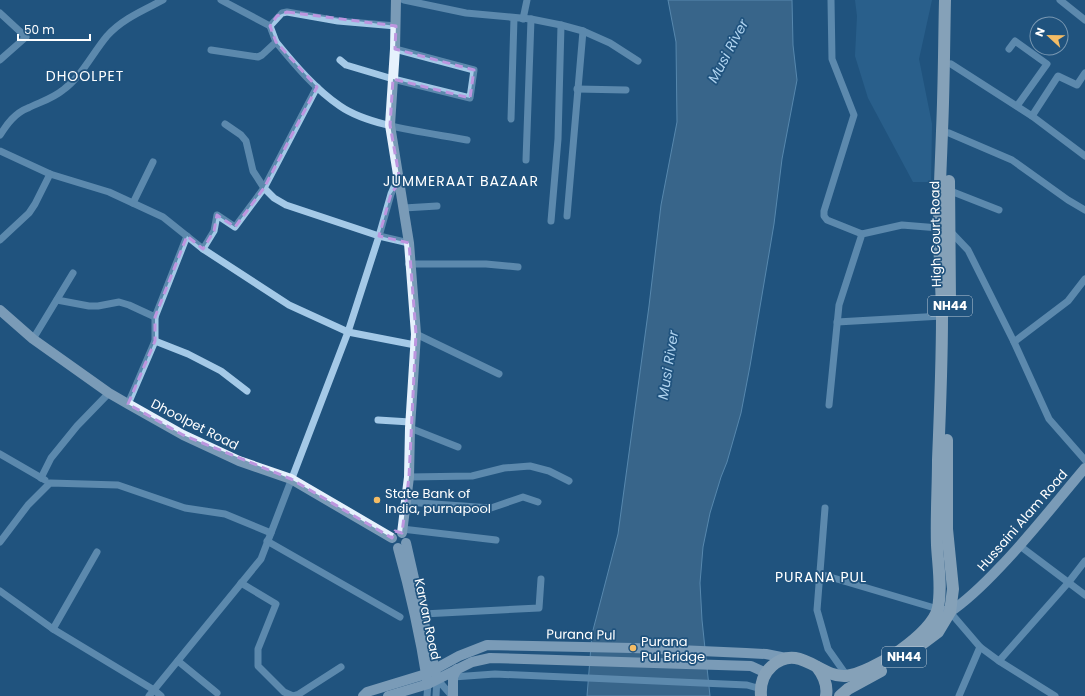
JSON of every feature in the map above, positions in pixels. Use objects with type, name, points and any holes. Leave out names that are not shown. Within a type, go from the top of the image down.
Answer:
[{"type":"highway","name":"High Court Road","points":[[944,610],[939,582],[936,528],[944,229],[945,0]]},
{"type":"highway","name":"High Court Road","points":[[944,610],[953,589],[947,529],[950,316],[944,229],[948,190],[952,0]]},
{"type":"highway","name":"NH44","points":[[847,676],[868,669],[915,640],[944,610]]},
{"type":"highway","name":"NH44","points":[[840,696],[848,689],[905,657],[938,632],[944,610]]},
{"type":"highway","points":[[761,692],[761,683],[766,673],[774,664],[786,658],[800,658],[813,663],[825,671],[847,676]]},
{"type":"highway","points":[[813,663],[823,674],[827,689],[826,696]]},
{"type":"main road","points":[[396,0],[395,49],[390,125],[409,243],[409,264],[416,334],[410,425],[409,477],[402,531],[406,536],[402,545],[423,614],[432,676]]},
{"type":"main road","name":"Dhoolpet Road","points":[[0,310],[33,339],[109,393],[183,435],[239,461],[291,479],[392,538]]},
{"type":"main road","name":"Hussaini Alam Road","points":[[944,610],[965,602],[1020,546],[1085,468]]},
{"type":"main road","points":[[402,531],[395,533],[392,538],[393,545],[402,545]]},
{"type":"main road","name":"Karvan Road","points":[[402,545],[407,579],[432,676]]},
{"type":"main road","name":"Purana Pul","points":[[432,676],[459,656],[488,645],[633,648],[766,654],[786,658]]},
{"type":"main road","name":"Purana Pul","points":[[432,676],[455,673],[472,662],[490,658],[751,666],[766,673]]},
{"type":"main road","points":[[452,696],[455,673]]},
{"type":"main road","points":[[363,696],[367,692],[432,676]]},
{"type":"main road","points":[[388,696],[432,676]]},
{"type":"street","points":[[0,135],[16,115],[27,108],[49,100],[63,90],[84,68],[107,36],[119,24],[163,0]]},
{"type":"street","points":[[221,0],[270,26],[276,42],[301,72],[341,107],[356,115],[390,125],[467,140]]},
{"type":"street","points":[[404,0],[466,13],[531,20],[561,25],[583,31],[610,43],[638,61]]},
{"type":"street","points":[[522,19],[527,0]]},
{"type":"street","points":[[831,0],[832,59],[854,115],[824,211],[824,216],[827,220],[862,234],[902,225],[944,229],[968,250],[1014,342],[1049,419],[1085,460]]},
{"type":"street","points":[[1060,0],[1085,20]]},
{"type":"street","points":[[270,26],[282,13],[287,12],[338,21],[396,26]]},
{"type":"street","points":[[0,13],[26,37],[0,60]]},
{"type":"street","points":[[511,119],[514,18]]},
{"type":"street","points":[[526,160],[531,20]]},
{"type":"street","points":[[551,221],[558,139],[561,25]]},
{"type":"street","points":[[567,216],[583,31]]},
{"type":"street","points":[[1009,49],[1016,41],[1047,64],[1017,106]]},
{"type":"street","points":[[211,50],[258,57],[276,42]]},
{"type":"street","points":[[340,60],[346,64],[393,79],[470,98],[474,70],[395,49]]},
{"type":"street","points":[[951,64],[1032,116],[1085,156]]},
{"type":"street","points":[[1032,116],[1058,76],[1077,85],[1085,73]]},
{"type":"street","points":[[203,249],[214,231],[217,215],[235,227],[264,188],[317,87]]},
{"type":"street","points":[[577,89],[626,90]]},
{"type":"street","points":[[225,124],[241,135],[246,141],[253,171],[264,188],[274,198],[286,205],[379,236],[409,243]]},
{"type":"street","points":[[949,133],[1012,160],[1068,200],[1085,210]]},
{"type":"street","points":[[0,151],[50,174],[109,192],[163,217],[203,249],[290,305],[348,332],[415,345]]},
{"type":"street","points":[[133,203],[153,162]]},
{"type":"street","points":[[0,240],[29,213],[50,174]]},
{"type":"street","points":[[152,693],[261,559],[348,332],[391,194],[394,187],[400,181]]},
{"type":"street","points":[[948,190],[1000,210]]},
{"type":"street","points":[[404,208],[437,206]]},
{"type":"street","points":[[829,405],[839,305],[862,234]]},
{"type":"street","points":[[128,404],[155,341],[155,317],[187,236]]},
{"type":"street","points":[[409,264],[486,264],[518,267]]},
{"type":"street","points":[[33,339],[73,273]]},
{"type":"street","points":[[1014,342],[1068,301],[1085,279]]},
{"type":"street","points":[[57,300],[89,306],[119,302],[129,304],[155,317]]},
{"type":"street","points":[[837,322],[942,316]]},
{"type":"street","points":[[416,334],[499,374]]},
{"type":"street","points":[[155,341],[188,354],[221,371],[247,391]]},
{"type":"street","points":[[41,478],[52,458],[77,426],[109,393]]},
{"type":"street","points":[[378,420],[410,425],[458,447]]},
{"type":"street","points":[[0,454],[50,483],[118,485],[185,508],[225,514],[271,533]]},
{"type":"street","points":[[409,477],[472,476],[504,468],[530,466],[549,471],[569,482]]},
{"type":"street","points":[[0,542],[28,505],[50,483]]},
{"type":"street","points":[[406,502],[491,508],[523,497],[538,502]]},
{"type":"street","points":[[825,508],[818,610],[828,648],[847,676]]},
{"type":"street","points":[[402,531],[496,540]]},
{"type":"street","points":[[267,541],[400,618]]},
{"type":"street","points":[[1020,546],[1085,595]]},
{"type":"street","points":[[53,629],[97,552]]},
{"type":"street","points":[[999,661],[1068,583],[1085,561]]},
{"type":"street","points":[[820,574],[944,610],[980,647],[999,661],[1055,696]]},
{"type":"street","points":[[423,614],[539,608],[541,578]]},
{"type":"street","points":[[241,583],[276,604],[258,649],[258,666],[284,692],[293,696],[299,694],[341,667]]},
{"type":"street","points":[[0,591],[53,629],[152,693],[161,696]]},
{"type":"street","points":[[959,696],[980,647]]},
{"type":"street","points":[[178,661],[217,693]]},
{"type":"street","points":[[455,673],[747,686],[761,692]]},
{"type":"street","points":[[432,676],[436,696]]},
{"type":"street","points":[[432,676],[436,696]]},
{"type":"street","points":[[432,676],[452,696]]},
{"type":"street","name":"Karvan Road","points":[[427,696],[432,676]]},
{"type":"highlighted area","points":[[287,12],[396,26],[395,49],[474,70],[470,98],[393,79],[390,125],[400,181],[391,194],[379,236],[409,243],[416,334],[409,477],[402,533],[395,531],[392,538],[291,479],[183,435],[128,404],[155,341],[155,317],[187,236],[203,249],[214,231],[217,215],[235,227],[264,188],[317,87],[276,42],[270,26],[277,16]]},
{"type":"shaded area","points":[[855,0],[932,0],[919,59],[932,124],[931,182],[913,182],[868,98],[855,56],[857,16]]},
{"type":"water","name":"Musi River","points":[[668,0],[792,0],[793,45],[797,80],[782,159],[774,224],[741,413],[710,513],[703,547],[700,583],[702,620],[710,696],[587,696],[592,634],[618,534],[661,205],[677,122],[676,42]]},
{"type":"place","name":"State Bank of India, purnapool","points":[[377,500]]},
{"type":"place","name":"Purana Pul Bridge","points":[[633,648]]},
{"type":"district","name":"DHOOLPET","points":[[85,76]]},
{"type":"district","name":"JUMMERAAT BAZAAR","points":[[461,181]]},
{"type":"district","name":"PURANA PUL","points":[[821,577]]}]
